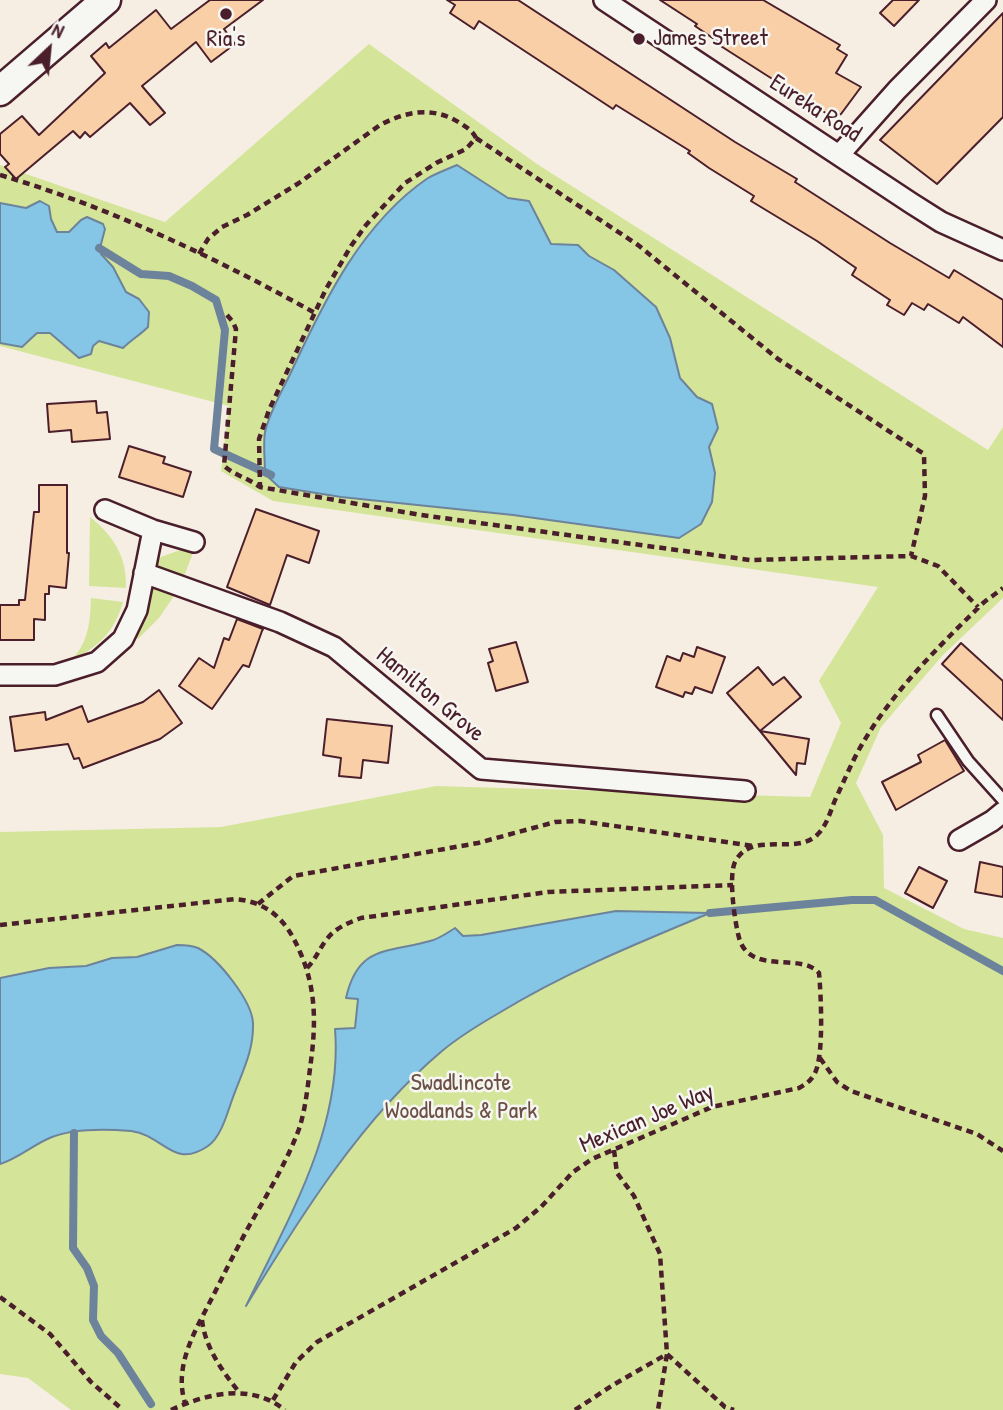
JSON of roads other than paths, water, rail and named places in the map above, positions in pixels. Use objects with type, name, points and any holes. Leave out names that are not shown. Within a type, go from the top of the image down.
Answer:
[{"type":"main road","points":[[0,91],[106,0]]},
{"type":"street","name":"Eureka Road","points":[[604,0],[942,222],[1003,250]]},
{"type":"street","points":[[840,154],[986,0]]},
{"type":"street","points":[[104,510],[153,530],[194,542]]},
{"type":"street","points":[[0,675],[55,675],[97,662],[123,639],[137,610],[153,530]]},
{"type":"street","name":"Hamilton Grove","points":[[144,573],[281,622],[334,647],[481,769],[745,792]]},
{"type":"street","points":[[959,840],[1003,812]]},
{"type":"lane","points":[[937,716],[968,761],[1003,800]]},
{"type":"water","points":[[457,165],[508,198],[529,201],[551,244],[578,245],[589,256],[614,270],[656,307],[670,338],[680,378],[697,397],[712,404],[718,428],[709,447],[715,473],[712,502],[701,524],[679,538],[513,515],[341,497],[279,487],[265,474],[264,437],[270,416],[318,315],[348,264],[365,239],[405,196],[428,178]]},
{"type":"water","points":[[40,201],[49,206],[57,232],[69,232],[87,217],[103,224],[105,229],[101,254],[113,267],[126,292],[139,299],[149,312],[148,327],[123,348],[99,341],[93,346],[91,354],[79,358],[50,333],[37,333],[22,347],[0,343],[0,203],[26,208]]},
{"type":"water","points":[[616,911],[710,913],[550,984],[477,1026],[442,1051],[385,1107],[334,1170],[246,1306],[295,1206],[321,1137],[335,1066],[335,1029],[355,1028],[358,999],[346,998],[358,968],[376,954],[433,940],[455,928],[463,936],[481,935]]},
{"type":"water","points":[[177,945],[198,948],[215,961],[233,981],[247,1003],[253,1023],[246,1063],[223,1125],[213,1142],[196,1152],[186,1154],[177,1153],[152,1138],[131,1131],[81,1131],[52,1137],[0,1164],[0,978],[49,968],[86,966],[112,958],[137,957]]},
{"type":"waterway","points":[[99,248],[141,274],[169,276],[216,300],[225,330],[214,449],[271,475]]},
{"type":"waterway","points":[[710,913],[875,900],[1003,971]]},
{"type":"waterway","points":[[74,1133],[73,1248],[87,1268],[94,1286],[93,1320],[101,1336],[118,1353],[151,1404]]},
{"type":"place","name":"Ria's","points":[[226,14]]},
{"type":"place","name":"James Street","points":[[639,39]]},
{"type":"park label","name":"Swadlincote Woodlands & Park","points":[[461,1098]]}]
